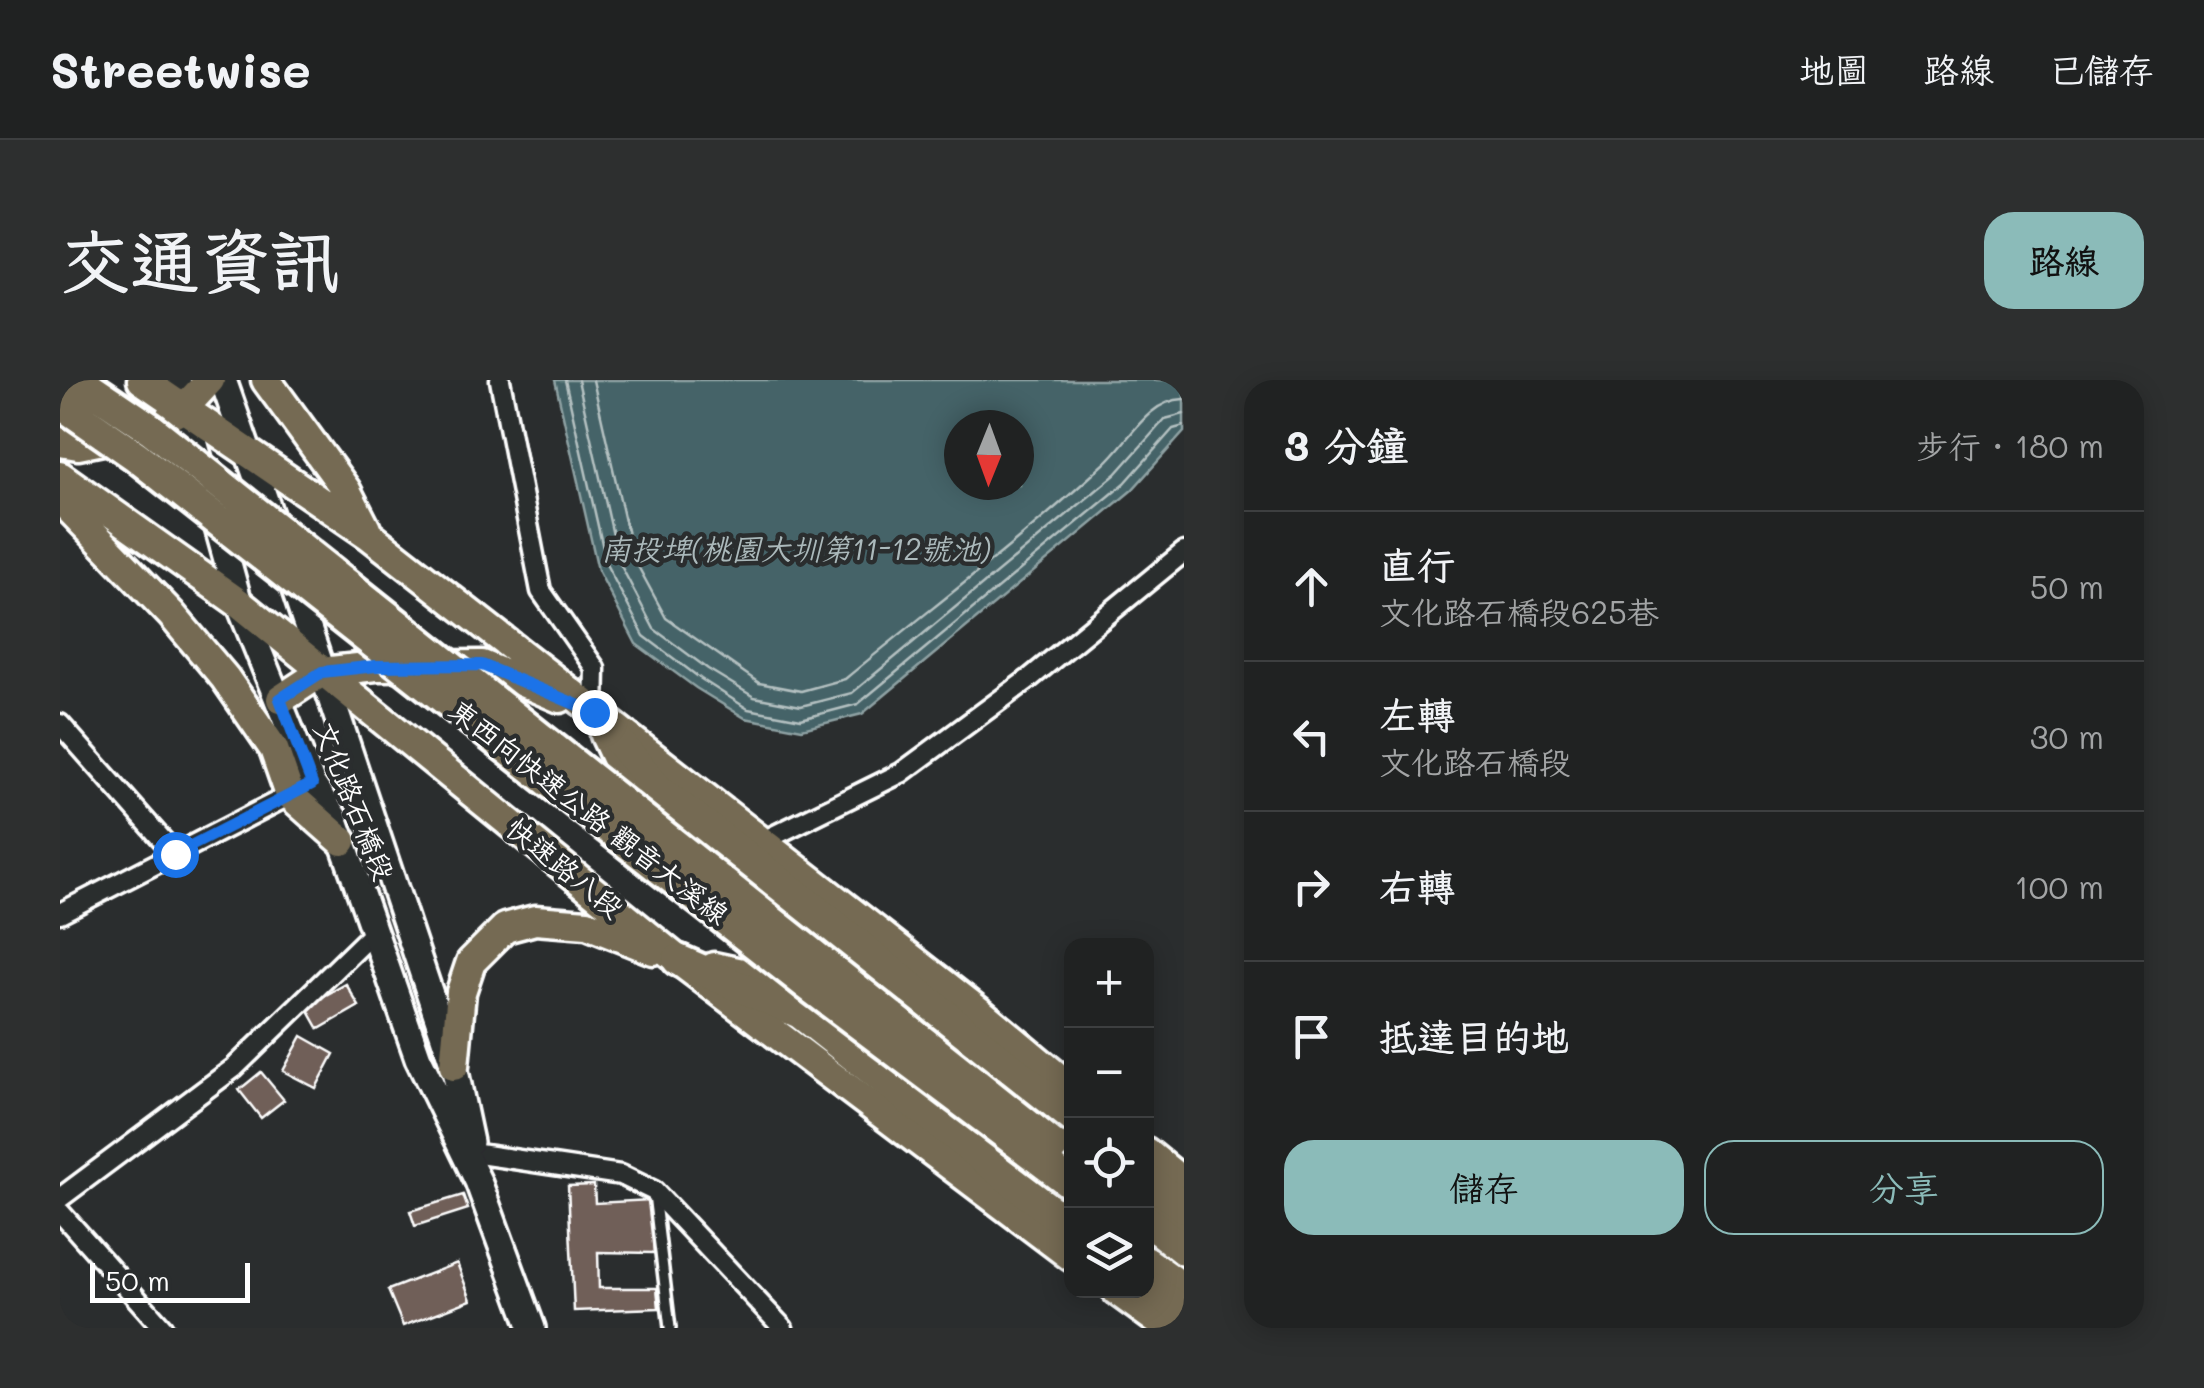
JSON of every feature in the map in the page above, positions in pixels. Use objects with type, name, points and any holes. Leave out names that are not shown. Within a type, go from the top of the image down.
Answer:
[{"type":"highway","name":"東西向快速公路 觀音大溪線","points":[[79,380],[151,428],[1064,1154]]},
{"type":"highway","name":"東西向快速公路 觀音大溪線","points":[[60,404],[136,456],[808,984],[1064,1178]]},
{"type":"highway","points":[[594,712],[660,790],[795,893],[1064,1111]]},
{"type":"highway","points":[[678,960],[800,1013],[1064,1223]]},
{"type":"highway","points":[[1154,1184],[1184,1207]]},
{"type":"highway","points":[[1154,1226],[1184,1250]]},
{"type":"highway","points":[[1154,1247],[1184,1270]]},
{"type":"highway","points":[[1154,1290],[1184,1312]]},
{"type":"main road","points":[[142,380],[369,535],[982,1013],[1064,1081]]},
{"type":"main road","name":"文化路石橋段","points":[[177,380],[240,603],[280,699],[301,789]]},
{"type":"main road","points":[[60,442],[78,444],[131,434],[184,408],[210,380]]},
{"type":"main road","name":"文化路石橋段","points":[[224,380],[454,1066],[478,1181]]},
{"type":"main road","points":[[266,380],[346,490],[369,535]]},
{"type":"main road","name":"快速路八段","points":[[60,476],[240,603],[678,960],[1064,1251]]},
{"type":"main road","points":[[60,500],[170,614],[225,678],[342,842]]},
{"type":"main road","points":[[280,699],[322,672],[376,666],[482,665],[594,712],[631,790],[1064,1134]]},
{"type":"main road","name":"文化路石橋段","points":[[342,842],[418,1058],[478,1181],[532,1328]]},
{"type":"main road","points":[[454,1066],[461,992],[470,962],[505,928],[534,920],[587,924],[678,960],[761,977],[1064,1200]]},
{"type":"main road","points":[[1154,1159],[1184,1183]]},
{"type":"main road","points":[[1154,1207],[1184,1228]]},
{"type":"main road","points":[[1154,1267],[1184,1288]]},
{"type":"main road","points":[[1128,1298],[1168,1328]]},
{"type":"street","points":[[500,380],[541,591],[595,668],[594,712]]},
{"type":"street","points":[[761,842],[901,773],[1030,678],[1184,552]]},
{"type":"street","points":[[60,724],[175,854]]},
{"type":"street","points":[[60,913],[301,789]]},
{"type":"street","points":[[60,1198],[234,1068],[374,932]]},
{"type":"street","points":[[472,1153],[622,1175],[654,1191],[782,1328]]},
{"type":"street","points":[[60,1212],[162,1328]]},
{"type":"lane","points":[[654,1191],[670,1328]]},
{"type":"water","name":"南投埤(桃園大圳第11-12號池)","points":[[555,380],[1184,380],[1184,432],[1132,490],[862,714],[802,729],[745,718],[636,644],[598,570]]},
{"type":"building","points":[[346,984],[359,1006],[319,1029],[306,1006]]},
{"type":"building","points":[[302,1036],[334,1054],[316,1088],[283,1071]]},
{"type":"building","points":[[261,1072],[284,1100],[261,1118],[239,1090]]},
{"type":"building","points":[[594,1185],[595,1203],[651,1200],[654,1253],[598,1252],[599,1288],[657,1288],[659,1308],[574,1311],[568,1186]]},
{"type":"building","points":[[463,1195],[468,1209],[415,1226],[410,1211]]},
{"type":"building","points":[[457,1263],[471,1300],[403,1326],[388,1290]]},
{"type":"route","points":[[175,854],[312,784],[280,699],[322,672],[376,666],[482,665],[594,712]]}]
